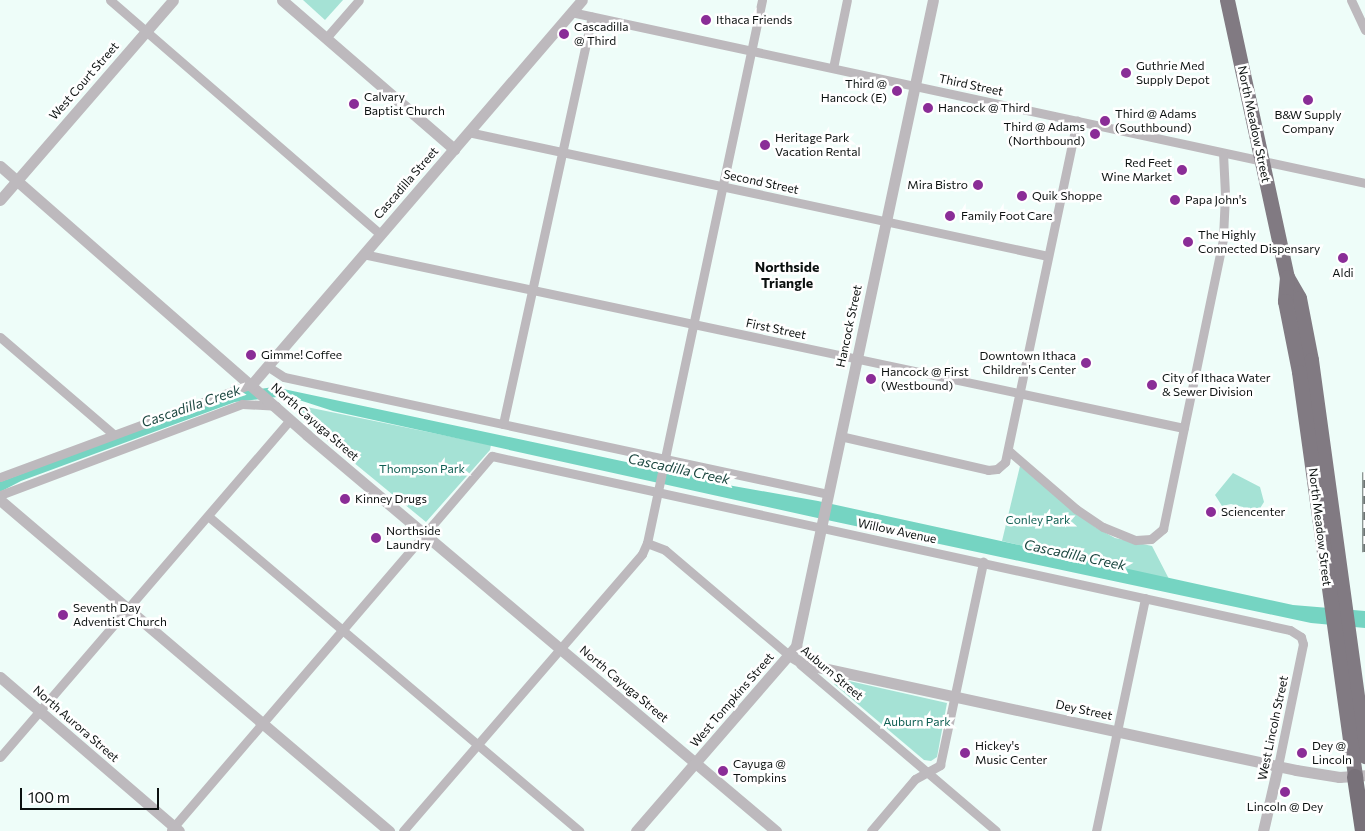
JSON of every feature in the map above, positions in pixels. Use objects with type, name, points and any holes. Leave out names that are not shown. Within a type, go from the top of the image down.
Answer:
[{"type":"highway","name":"North Meadow Street","points":[[1227,0],[1288,277],[1286,301],[1333,575],[1360,776]]},
{"type":"highway","name":"North Meadow Street","points":[[1342,647],[1365,756]]},
{"type":"highway","points":[[1360,776],[1363,831]]},
{"type":"street","points":[[110,0],[380,234]]},
{"type":"street","name":"West Court Street","points":[[0,200],[173,0]]},
{"type":"street","points":[[282,0],[454,149]]},
{"type":"street","points":[[326,38],[359,0]]},
{"type":"street","name":"Cascadilla Street","points":[[252,384],[582,0]]},
{"type":"street","points":[[403,831],[642,554],[647,543],[762,0]]},
{"type":"street","points":[[833,68],[847,0]]},
{"type":"street","name":"Hancock Street","points":[[789,655],[796,646],[933,0]]},
{"type":"street","points":[[1351,0],[1365,30]]},
{"type":"street","name":"Third Street","points":[[571,12],[1223,153],[1365,181]]},
{"type":"street","points":[[503,424],[592,17]]},
{"type":"street","points":[[840,436],[988,470],[997,469],[1005,462],[1009,451],[1019,394],[1077,120]]},
{"type":"street","name":"Second Street","points":[[468,132],[1048,256]]},
{"type":"street","points":[[1009,451],[1076,509],[1103,527],[1136,540],[1151,539],[1163,529],[1223,238],[1225,211],[1223,153]]},
{"type":"street","name":"North Cayuga Street","points":[[0,166],[252,384],[290,420],[776,831]]},
{"type":"street","name":"First Street","points":[[363,254],[1184,428]]},
{"type":"street","points":[[0,337],[113,434]]},
{"type":"street","points":[[267,366],[284,377],[827,497]]},
{"type":"street","points":[[0,477],[252,384]]},
{"type":"street","points":[[0,496],[242,404],[276,406]]},
{"type":"street","points":[[0,757],[290,420]]},
{"type":"street","name":"Willow Avenue","points":[[425,534],[492,456],[821,524],[1296,632]]},
{"type":"street","points":[[0,500],[389,831]]},
{"type":"street","points":[[208,516],[580,831]]},
{"type":"street","points":[[175,830],[262,724],[425,534]]},
{"type":"street","name":"Auburn Street","points":[[647,543],[665,550],[996,831]]},
{"type":"street","points":[[871,831],[926,771],[940,765],[983,562]]},
{"type":"street","points":[[1096,831],[1145,598]]},
{"type":"street","name":"West Lincoln Street","points":[[1263,831],[1303,651],[1301,638],[1296,632]]},
{"type":"street","name":"West Tompkins Street","points":[[636,831],[789,655]]},
{"type":"street","name":"Dey Street","points":[[799,663],[1278,766],[1360,776]]},
{"type":"street","name":"North Aurora Street","points":[[0,678],[175,830]]},
{"type":"green space","points":[[303,0],[343,0],[325,20]]},
{"type":"green space","name":"Thompson Park","points":[[283,399],[297,405],[491,445],[490,450],[426,522],[325,439]]},
{"type":"green space","name":"Conley Park","points":[[1020,466],[1095,527],[1115,538],[1152,546],[1169,579],[1002,541]]},
{"type":"green space","points":[[1233,473],[1260,487],[1264,502],[1257,513],[1245,513],[1243,507],[1231,504],[1222,506],[1215,495]]},
{"type":"green space","name":"Auburn Park","points":[[836,678],[947,703],[937,757],[931,761],[924,760],[834,684]]},
{"type":"shaded area","points":[[274,387],[645,466],[679,470],[711,482],[818,501],[1293,605],[1365,611],[1365,628],[1311,623],[813,517],[333,411],[296,399],[277,397],[235,402],[21,481],[0,492],[0,482],[238,392]]},
{"type":"railway","points":[[1365,472],[1365,552]]},
{"type":"place","name":"Ithaca Friends","points":[[706,20]]},
{"type":"place","name":"Cascadilla @ Third","points":[[564,34]]},
{"type":"place","name":"Guthrie Med Supply Depot","points":[[1126,73]]},
{"type":"place","name":"Third @ Hancock (E)","points":[[897,91]]},
{"type":"place","name":"B&W Supply Company","points":[[1308,100]]},
{"type":"place","name":"Calvary Baptist Church","points":[[354,104]]},
{"type":"place","name":"Hancock @ Third","points":[[928,108]]},
{"type":"place","name":"Third @ Adams (Southbound)","points":[[1105,121]]},
{"type":"place","name":"Third @ Adams (Northbound)","points":[[1095,134]]},
{"type":"place","name":"Heritage Park Vacation Rental","points":[[765,145]]},
{"type":"place","name":"Red Feet Wine Market","points":[[1182,170]]},
{"type":"place","name":"Mira Bistro","points":[[978,185]]},
{"type":"place","name":"Quik Shoppe","points":[[1022,196]]},
{"type":"place","name":"Papa John's","points":[[1175,200]]},
{"type":"place","name":"Family Foot Care","points":[[950,216]]},
{"type":"place","name":"The Highly Connected Dispensary","points":[[1188,242]]},
{"type":"place","name":"Aldi","points":[[1343,258]]},
{"type":"place","name":"Gimme! Coffee","points":[[251,355]]},
{"type":"place","name":"Downtown Ithaca Children's Center","points":[[1086,363]]},
{"type":"place","name":"Hancock @ First (Westbound)","points":[[871,379]]},
{"type":"place","name":"City of Ithaca Water & Sewer Division","points":[[1152,385]]},
{"type":"place","name":"Kinney Drugs","points":[[345,499]]},
{"type":"place","name":"Sciencenter","points":[[1211,512]]},
{"type":"place","name":"Northside Laundry","points":[[376,538]]},
{"type":"place","name":"Seventh Day Adventist Church","points":[[63,615]]},
{"type":"place","name":"Hickey's Music Center","points":[[965,753]]},
{"type":"place","name":"Dey @ Lincoln","points":[[1302,753]]},
{"type":"place","name":"Cayuga @ Tompkins","points":[[723,771]]},
{"type":"place","name":"Lincoln @ Dey","points":[[1285,792]]},
{"type":"district","name":"Northside Triangle","points":[[787,276]]},
{"type":"water label","name":"Cascadilla Creek","points":[[191,406]]},
{"type":"water label","name":"Cascadilla Creek","points":[[679,469]]},
{"type":"water label","name":"Cascadilla Creek","points":[[1075,555]]}]
